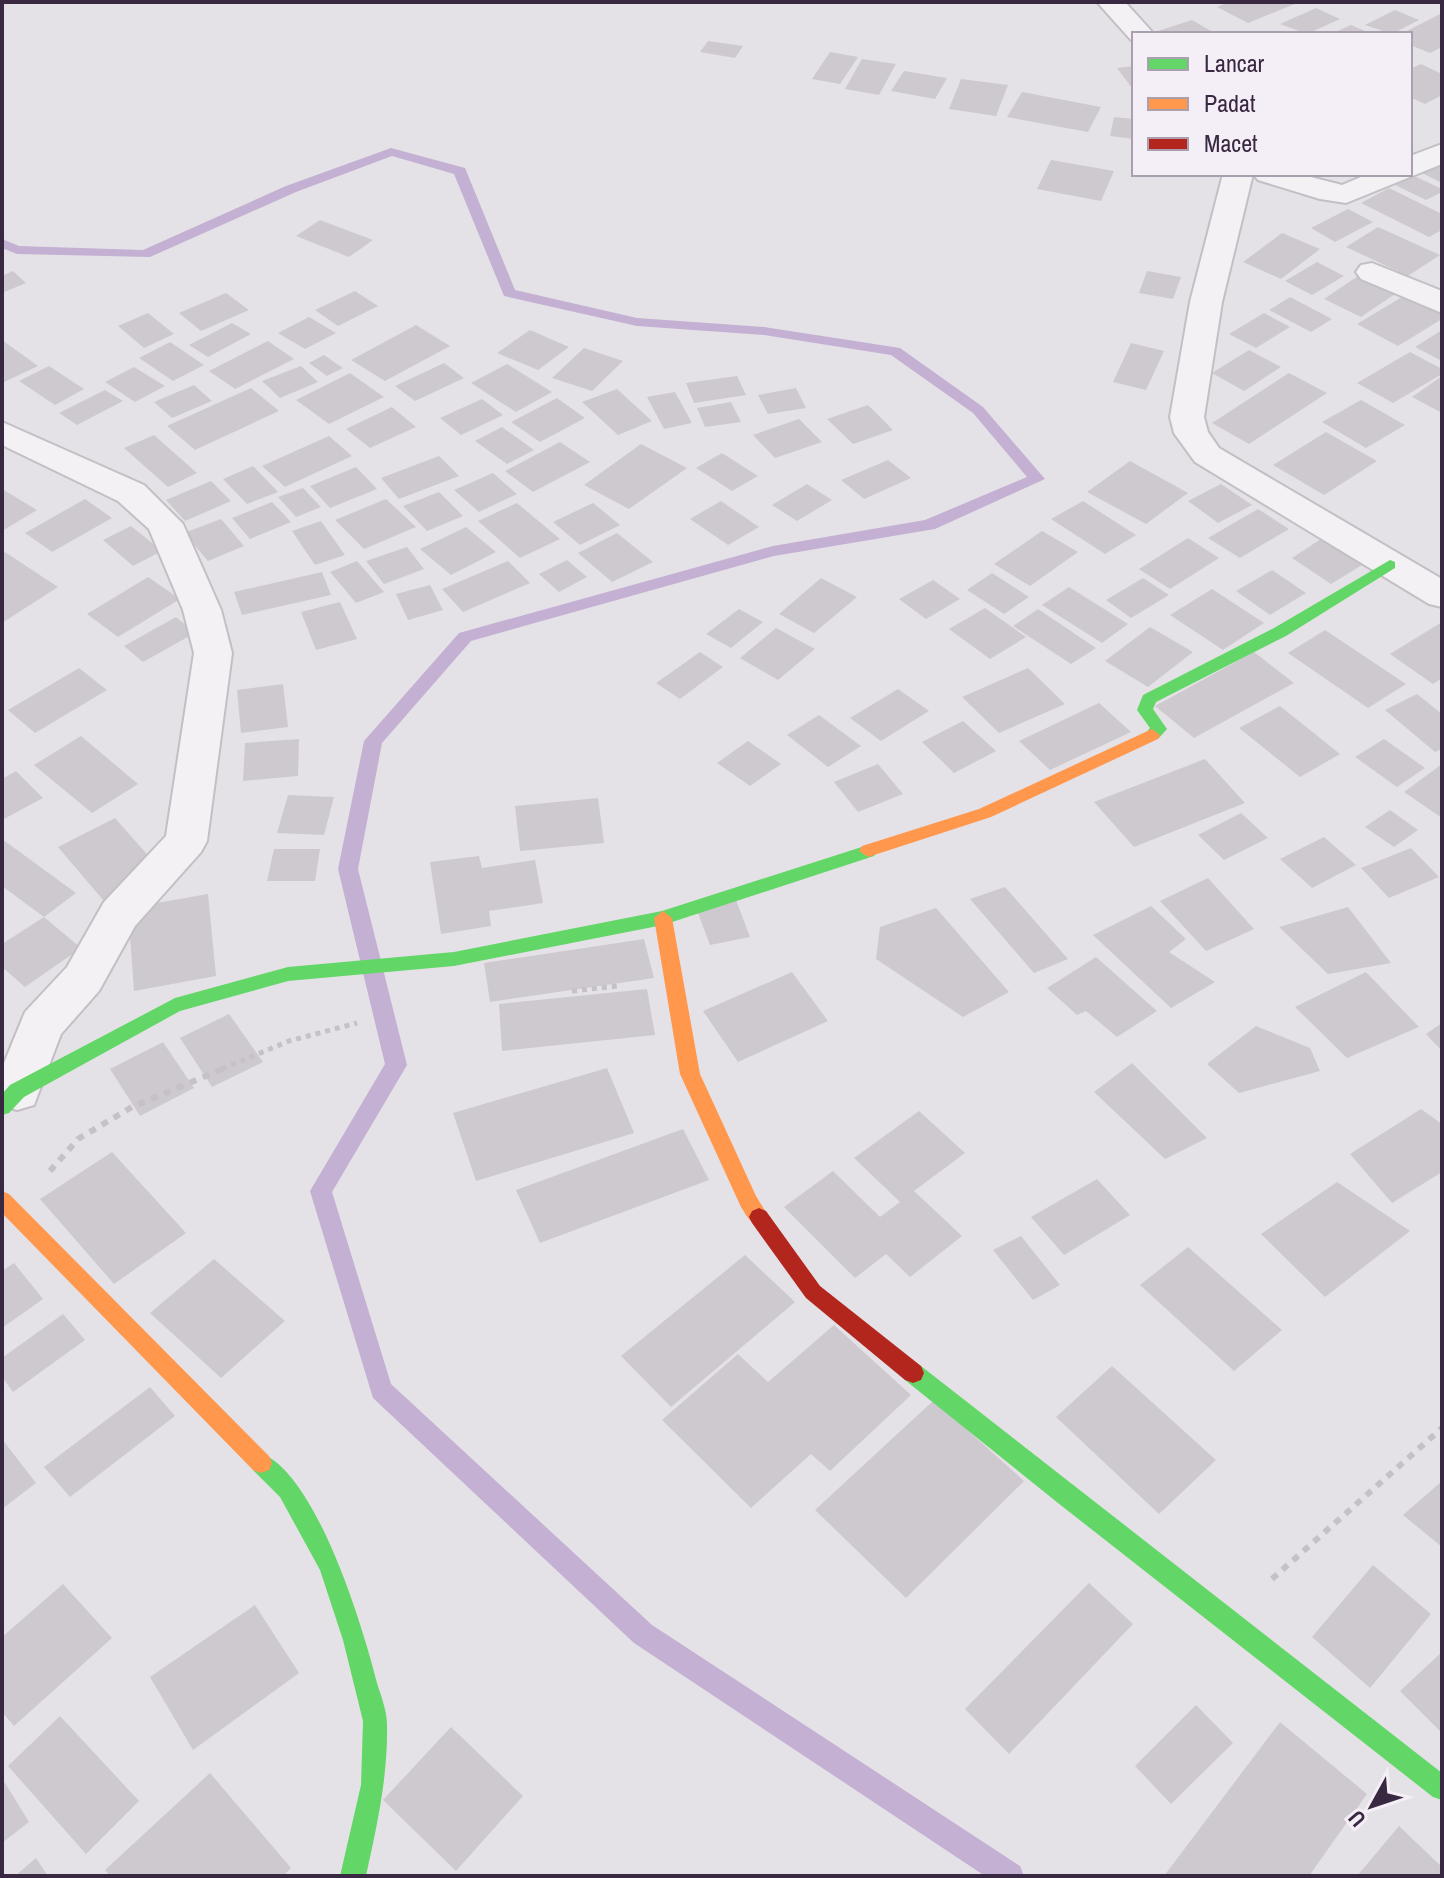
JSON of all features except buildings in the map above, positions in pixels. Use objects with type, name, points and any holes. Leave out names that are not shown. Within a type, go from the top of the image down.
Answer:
[{"type":"street","points":[[1110,2],[1139,32]]},
{"type":"street","points":[[1412,166],[1442,153]]},
{"type":"street","points":[[1238,176],[1206,302],[1187,417],[1191,433],[1207,455],[1442,595]]},
{"type":"street","points":[[1275,176],[1331,193],[1346,194],[1389,176]]},
{"type":"street","points":[[1372,272],[1442,303]]},
{"type":"street","points":[[2,432],[131,493],[165,524],[202,610],[213,653],[186,841],[119,914],[83,979],[41,1025],[9,1099]]},
{"type":"street","points":[[9,1099],[175,1005],[288,974],[454,959],[663,918],[985,813],[1155,734],[1158,724],[1145,710],[1149,699],[1280,632],[1390,565]]},
{"type":"street","points":[[663,918],[690,1074],[748,1201],[813,1292],[1042,1477],[1442,1788]]},
{"type":"street","points":[[6,1212],[288,1490],[330,1566],[355,1640],[375,1721],[373,1785],[353,1876]]},
{"type":"path","points":[[567,992],[628,984]]},
{"type":"path","points":[[6,1212],[78,1139],[132,1107],[289,1041],[370,1019]]},
{"type":"path","points":[[1226,1620],[1442,1428]]},
{"type":"waterway","points":[[2,243],[17,250],[145,254],[291,189],[391,152],[460,171],[509,293],[637,322],[764,331],[895,351],[978,410],[1037,479],[929,525],[773,551],[465,637],[373,741],[348,869],[396,1065],[321,1191],[381,1390],[643,1634],[1010,1876]]},
{"type":"traffic: fast","points":[[1152,735],[1159,729],[1145,710],[1149,699],[1280,632],[1390,565]]},
{"type":"traffic: fast","points":[[2,1107],[17,1091],[175,1005],[288,974],[454,959],[663,918],[868,851]]},
{"type":"traffic: fast","points":[[913,1373],[1442,1788]]},
{"type":"traffic: fast","points":[[261,1463],[288,1490],[330,1566],[355,1640],[375,1721],[373,1785],[353,1876]]},
{"type":"traffic: slow","points":[[868,851],[985,813],[1152,735]]},
{"type":"traffic: slow","points":[[663,918],[690,1074],[748,1201],[759,1217]]},
{"type":"traffic: slow","points":[[2,1200],[261,1463]]},
{"type":"traffic: jam","points":[[759,1217],[813,1292],[913,1373]]}]
